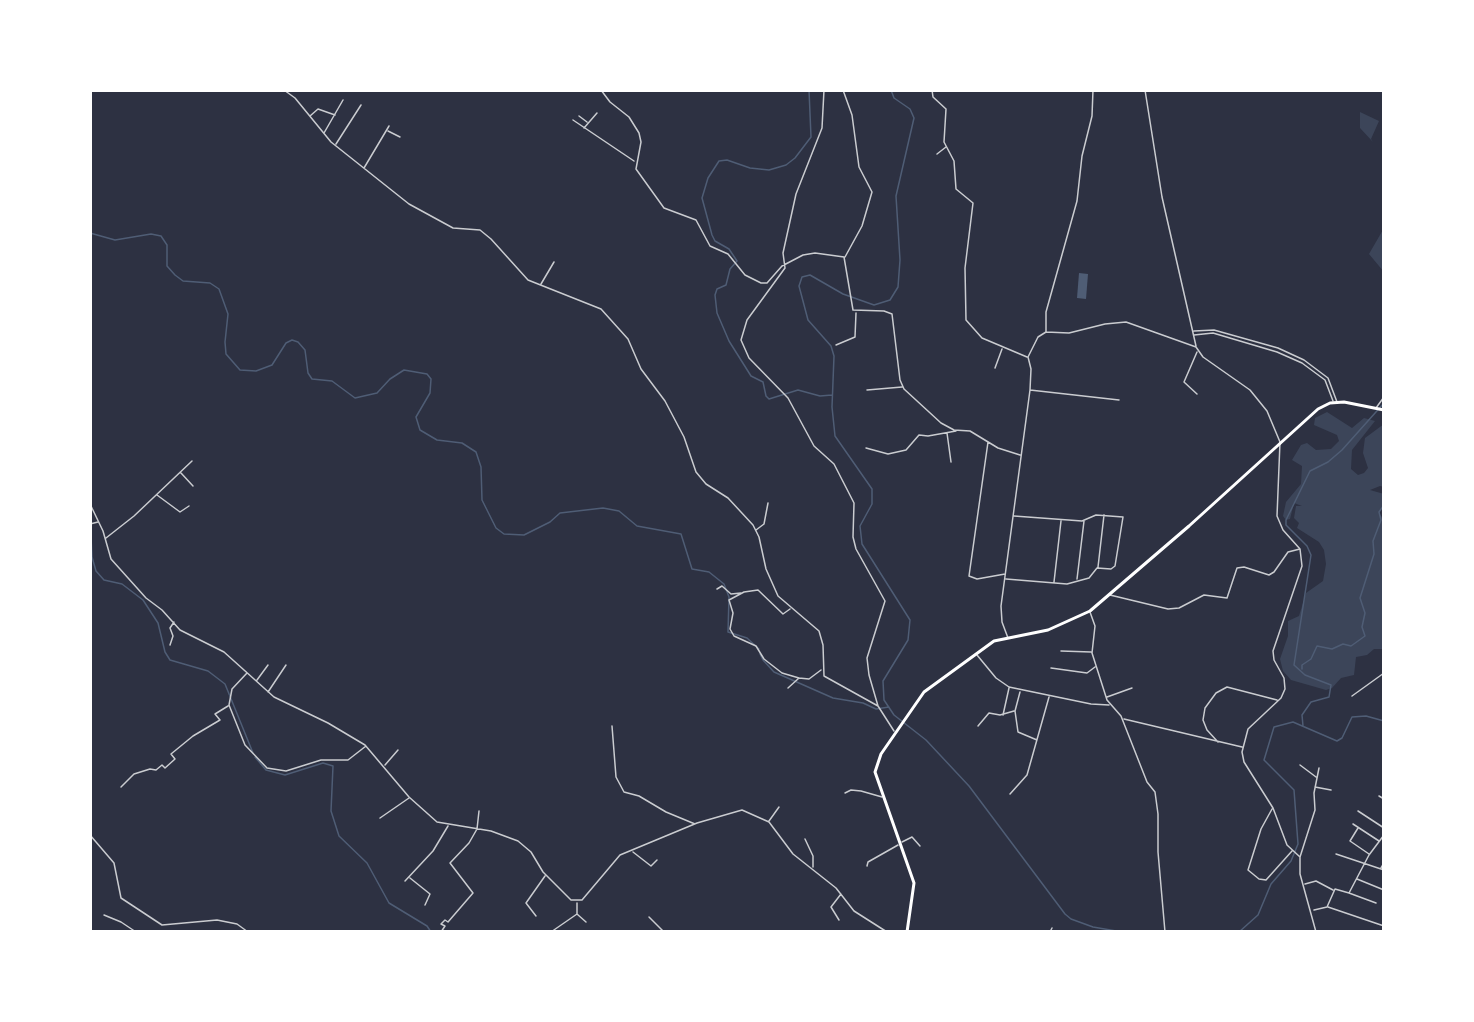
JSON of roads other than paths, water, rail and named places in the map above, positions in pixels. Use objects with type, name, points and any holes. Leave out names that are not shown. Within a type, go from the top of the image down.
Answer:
[{"type":"highway","points":[[907,932],[914,887],[876,779],[875,766],[896,730],[931,685],[994,641],[1048,630],[1090,611],[1313,412],[1335,402],[1384,411]]},
{"type":"street","points":[[284,90],[292,95],[335,145],[409,204],[453,228],[474,228],[483,232],[521,273],[540,286],[597,307],[624,335],[641,369],[674,415],[696,472],[709,486],[728,498],[756,530],[770,579],[778,596],[819,631],[823,645],[822,670],[826,679],[878,706]]},
{"type":"street","points":[[602,90],[610,102],[629,117],[640,136],[636,162],[641,178],[658,196],[663,207],[696,220],[710,246],[730,255],[738,269],[751,280],[767,283],[786,264],[809,254],[844,258]]},
{"type":"street","points":[[824,90],[822,128],[796,194],[783,253],[786,264],[770,292],[747,320],[742,344],[749,358],[788,398],[814,446],[834,464],[854,503],[853,537],[856,549],[885,601],[867,658],[868,675],[878,706],[888,726],[896,730]]},
{"type":"street","points":[[836,345],[855,337],[856,312],[850,300],[844,258],[862,226],[872,192],[859,167],[852,115],[843,90]]},
{"type":"street","points":[[932,90],[933,97],[945,109],[946,147],[953,157],[957,191],[973,204],[965,268],[966,320],[982,338],[1028,357]]},
{"type":"street","points":[[1046,332],[1046,312],[1077,201],[1082,156],[1092,116],[1094,90]]},
{"type":"street","points":[[1145,90],[1162,197],[1196,347],[1198,351],[1250,390],[1266,411],[1280,442],[1277,516],[1283,530],[1300,549],[1302,561],[1299,582],[1274,651],[1274,660],[1286,683],[1284,694],[1250,726],[1242,747],[1244,762],[1272,808],[1287,845],[1299,856]]},
{"type":"street","points":[[324,134],[343,100]]},
{"type":"street","points":[[335,145],[361,105]]},
{"type":"street","points":[[310,117],[318,109],[335,115]]},
{"type":"street","points":[[584,128],[597,113]]},
{"type":"street","points":[[579,116],[588,123]]},
{"type":"street","points":[[573,120],[636,162]]},
{"type":"street","points":[[363,168],[389,126]]},
{"type":"street","points":[[387,130],[400,137]]},
{"type":"street","points":[[937,154],[946,147]]},
{"type":"street","points":[[540,286],[554,262]]},
{"type":"street","points":[[856,312],[884,311],[892,314],[903,387],[934,418],[960,431]]},
{"type":"street","points":[[1008,638],[1000,612],[1030,390],[1031,369],[1028,357],[1038,337],[1046,332],[1069,333],[1125,322],[1196,347]]},
{"type":"street","points":[[1193,331],[1214,330],[1242,342]]},
{"type":"street","points":[[1194,335],[1214,333],[1277,352],[1326,380],[1335,402]]},
{"type":"street","points":[[995,368],[1003,348]]},
{"type":"street","points":[[1197,394],[1184,382],[1198,351]]},
{"type":"street","points":[[867,390],[903,387]]},
{"type":"street","points":[[1030,390],[1119,400]]},
{"type":"street","points":[[1376,409],[1384,397]]},
{"type":"street","points":[[866,448],[888,454],[906,450],[919,435],[970,431],[1008,453],[1021,455]]},
{"type":"street","points":[[947,433],[951,462]]},
{"type":"street","points":[[988,442],[969,576],[977,579],[1005,574]]},
{"type":"street","points":[[106,538],[192,461]]},
{"type":"street","points":[[180,472],[193,486]]},
{"type":"street","points":[[156,495],[180,512],[189,506]]},
{"type":"street","points":[[756,530],[764,524],[768,503]]},
{"type":"street","points":[[90,504],[106,538],[111,559],[180,630],[224,652],[257,680],[267,693],[328,723],[366,746],[410,798],[432,819],[448,825],[497,832],[522,844],[531,852],[545,874],[571,900],[577,902],[582,900],[614,860],[696,824],[738,810],[754,813],[769,822],[793,854],[813,868],[841,894],[854,911],[887,932]]},
{"type":"street","points":[[1014,516],[1061,520],[1084,520],[1104,515],[1124,518],[1115,566],[1111,569],[1097,568]]},
{"type":"street","points":[[1005,579],[1067,584],[1089,578],[1097,568],[1104,515]]},
{"type":"street","points":[[1054,583],[1061,520]]},
{"type":"street","points":[[1077,580],[1084,520]]},
{"type":"street","points":[[90,524],[99,522]]},
{"type":"street","points":[[1110,595],[1168,609],[1179,608],[1204,595],[1227,598],[1237,568],[1244,567],[1269,575],[1274,572],[1288,552],[1300,549]]},
{"type":"street","points":[[717,588],[722,586],[731,594],[756,589],[763,593],[781,613],[791,608]]},
{"type":"street","points":[[741,593],[729,600],[733,613],[731,633],[756,646],[764,659],[782,673],[809,679],[822,670]]},
{"type":"street","points":[[1090,611],[1095,626],[1092,652],[1106,697],[1123,719],[1147,782],[1154,789],[1158,809],[1158,852],[1165,932]]},
{"type":"street","points":[[170,645],[173,636],[170,629],[174,622]]},
{"type":"street","points":[[1061,651],[1092,652]]},
{"type":"street","points":[[975,653],[996,678],[1009,687],[1098,705],[1110,705]]},
{"type":"street","points":[[257,680],[268,665]]},
{"type":"street","points":[[267,693],[286,665]]},
{"type":"street","points":[[1051,668],[1087,673],[1096,667]]},
{"type":"street","points":[[248,672],[232,689],[229,705],[245,745],[273,770],[291,770],[321,760],[348,760],[366,746]]},
{"type":"street","points":[[1352,696],[1384,673]]},
{"type":"street","points":[[788,688],[799,678]]},
{"type":"street","points":[[1003,715],[1009,687]]},
{"type":"street","points":[[1218,742],[1207,730],[1203,720],[1205,708],[1216,693],[1227,687],[1278,700]]},
{"type":"street","points":[[1106,697],[1132,688]]},
{"type":"street","points":[[1021,691],[1015,711],[1019,732],[1037,740]]},
{"type":"street","points":[[1010,794],[1027,775],[1049,696]]},
{"type":"street","points":[[120,787],[134,774],[150,769],[156,770],[162,765],[165,768],[175,759],[171,754],[193,736],[220,720],[215,714],[229,705]]},
{"type":"street","points":[[978,726],[989,713],[1003,715],[1015,711]]},
{"type":"street","points":[[1123,719],[1242,747]]},
{"type":"street","points":[[612,726],[616,777],[624,792],[639,796],[666,812],[696,824]]},
{"type":"street","points":[[384,766],[398,750]]},
{"type":"street","points":[[1300,765],[1317,777]]},
{"type":"street","points":[[1316,932],[1312,910],[1300,874],[1299,856],[1315,810],[1315,787],[1319,768]]},
{"type":"street","points":[[1315,787],[1332,790]]},
{"type":"street","points":[[845,793],[851,790],[861,791],[882,797]]},
{"type":"street","points":[[1378,796],[1384,801],[1384,807]]},
{"type":"street","points":[[380,818],[410,798]]},
{"type":"street","points":[[769,822],[779,807]]},
{"type":"street","points":[[1272,808],[1260,831],[1248,870],[1259,879],[1266,880],[1293,851]]},
{"type":"street","points":[[441,932],[445,926],[441,924],[445,920],[448,922],[473,892],[450,863],[469,843],[477,829],[479,810]]},
{"type":"street","points":[[1358,811],[1384,828]]},
{"type":"street","points":[[1353,824],[1379,842]]},
{"type":"street","points":[[405,881],[438,845],[448,825]]},
{"type":"street","points":[[1358,828],[1350,842],[1369,855]]},
{"type":"street","points":[[90,835],[114,863],[121,898],[162,925],[218,920],[237,924],[248,932]]},
{"type":"street","points":[[1349,893],[1369,855],[1384,835]]},
{"type":"street","points":[[867,866],[912,837],[920,846]]},
{"type":"street","points":[[805,839],[813,856],[813,868]]},
{"type":"street","points":[[632,851],[651,866],[657,860]]},
{"type":"street","points":[[1336,854],[1384,870]]},
{"type":"street","points":[[1380,868],[1384,863]]},
{"type":"street","points":[[536,916],[526,902],[545,874]]},
{"type":"street","points":[[409,877],[430,894],[425,905]]},
{"type":"street","points":[[1357,879],[1384,890]]},
{"type":"street","points":[[1304,885],[1316,881],[1334,890],[1376,903]]},
{"type":"street","points":[[1327,907],[1334,890]]},
{"type":"street","points":[[839,920],[831,908],[841,894]]},
{"type":"street","points":[[577,902],[577,914],[586,922]]},
{"type":"street","points":[[1312,910],[1327,907],[1384,926]]},
{"type":"street","points":[[552,932],[577,914]]},
{"type":"street","points":[[104,915],[121,921],[136,932]]},
{"type":"street","points":[[648,917],[664,932]]},
{"type":"street","points":[[1050,932],[1052,928]]},
{"type":"waterway","points":[[809,90],[811,137],[795,158],[786,165],[769,170],[750,168],[727,160],[719,161],[708,178],[702,198],[715,241],[729,249],[737,261],[730,269],[726,285],[717,289],[715,295],[717,313],[729,341],[751,376],[763,382],[766,396],[769,399],[798,390],[820,396],[832,395]]},
{"type":"waterway","points":[[891,90],[894,98],[910,109],[914,118],[896,196],[900,260],[898,287],[890,300],[874,305],[843,294],[810,275],[802,277],[799,286],[808,320],[831,346],[834,356],[832,407],[835,436],[872,489],[872,504],[860,526],[862,544],[910,620],[908,640],[883,681],[884,700],[894,715],[926,740],[969,786],[1065,914],[1071,919],[1093,927],[1122,932]]},
{"type":"waterway","points":[[90,233],[115,240],[151,234],[161,236],[167,245],[167,266],[175,275],[183,281],[210,283],[219,289],[228,314],[226,354],[240,370],[256,371],[272,365],[286,343],[292,340],[298,342],[305,350],[308,373],[312,379],[332,381],[355,398],[377,393],[390,379],[404,370],[427,374],[431,379],[430,393],[416,417],[420,430],[437,440],[462,443],[476,452],[481,467],[482,500],[496,528],[504,534],[524,535],[550,522],[560,513],[603,508],[619,511],[637,526],[681,534],[692,569],[709,572],[724,584],[729,597],[728,632],[747,638],[759,649]]},
{"type":"waterway","points":[[1303,726],[1302,715],[1311,702],[1329,697],[1331,685],[1305,675],[1294,665],[1311,555],[1307,546],[1286,525],[1286,520],[1310,471],[1328,462],[1342,450],[1384,403]]},
{"type":"waterway","points":[[1302,669],[1302,665],[1311,659],[1317,646],[1332,649],[1343,644],[1351,646],[1365,636],[1362,627],[1365,613],[1360,598],[1374,554],[1373,541],[1381,520],[1379,512],[1384,505]]},
{"type":"waterway","points":[[90,516],[92,557],[96,571],[104,580],[122,584],[143,600],[158,623],[165,652],[170,660],[208,671],[225,684],[253,753]]},
{"type":"waterway","points":[[760,654],[774,672],[833,698],[863,703],[876,709],[889,707]]},
{"type":"waterway","points":[[1239,932],[1258,915],[1271,884],[1291,861],[1298,844],[1294,790],[1264,760],[1274,727],[1293,722],[1337,741],[1342,738],[1352,717],[1366,716],[1384,721]]},
{"type":"waterway","points":[[255,757],[266,770],[285,775],[323,763],[333,766],[331,811],[339,836],[367,863],[389,903],[427,926],[431,932]]}]
